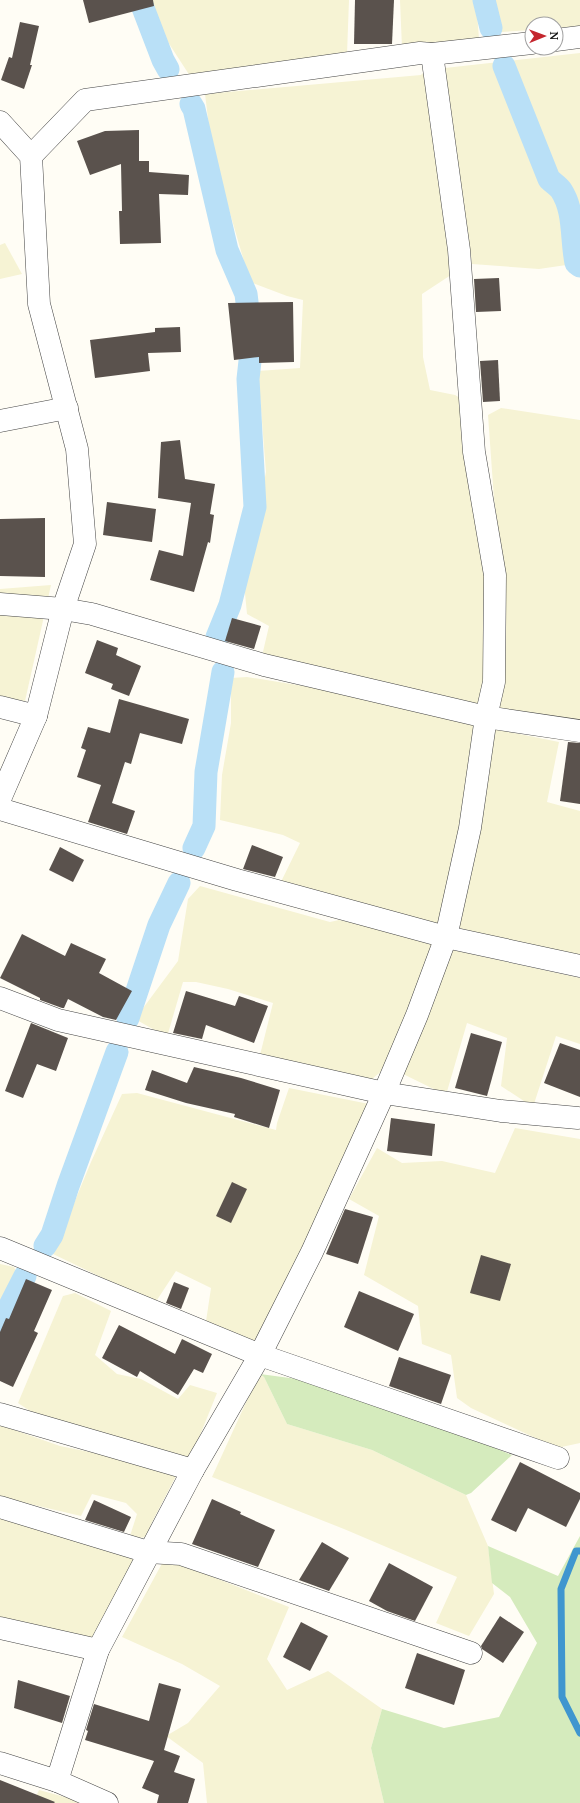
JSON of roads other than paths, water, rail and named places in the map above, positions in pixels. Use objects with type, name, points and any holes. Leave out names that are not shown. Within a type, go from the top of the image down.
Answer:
[{"type":"street","points":[[564,39],[580,38]]},
{"type":"street","points":[[31,156],[85,100],[412,54],[432,54],[524,44]]},
{"type":"street","points":[[57,1781],[98,1650],[148,1552],[193,1470],[260,1355],[312,1252],[384,1093],[417,1015],[446,937],[470,828],[486,717],[494,682],[495,575],[474,452],[459,250],[432,54]]},
{"type":"street","points":[[0,122],[31,156],[39,304],[77,449],[85,544],[63,610],[36,716],[0,798]]},
{"type":"street","points":[[0,421],[67,408]]},
{"type":"street","points":[[0,604],[92,614],[264,665],[486,717],[580,731]]},
{"type":"street","points":[[0,707],[36,716]]},
{"type":"street","points":[[0,809],[237,880],[446,937],[580,966]]},
{"type":"street","points":[[0,998],[58,1020],[384,1093],[501,1111],[578,1118]]},
{"type":"street","points":[[0,1248],[260,1355],[558,1458]]},
{"type":"street","points":[[0,1414],[193,1470]]},
{"type":"street","points":[[0,1506],[148,1552],[181,1554],[470,1653]]},
{"type":"street","points":[[0,1628],[98,1650]]},
{"type":"street","points":[[0,1763],[57,1781],[107,1803]]},
{"type":"waterway","points":[[140,0],[163,60],[168,69]]},
{"type":"waterway","points":[[484,0],[491,28]]},
{"type":"waterway","points":[[504,66],[549,179],[561,190],[569,207],[574,254],[576,263],[580,266]]},
{"type":"waterway","points":[[191,104],[194,109],[227,250],[246,294],[252,343],[248,379],[255,507],[230,605],[217,637]]},
{"type":"waterway","points":[[194,848],[204,826],[206,772],[223,672]]},
{"type":"waterway","points":[[128,1018],[159,925],[179,883]]},
{"type":"waterway","points":[[45,1246],[52,1235],[68,1186],[117,1052]]},
{"type":"waterway","points":[[0,1325],[25,1276]]},
{"type":"waterway","points":[[580,1551],[576,1551],[561,1589],[562,1697],[580,1733]]}]
